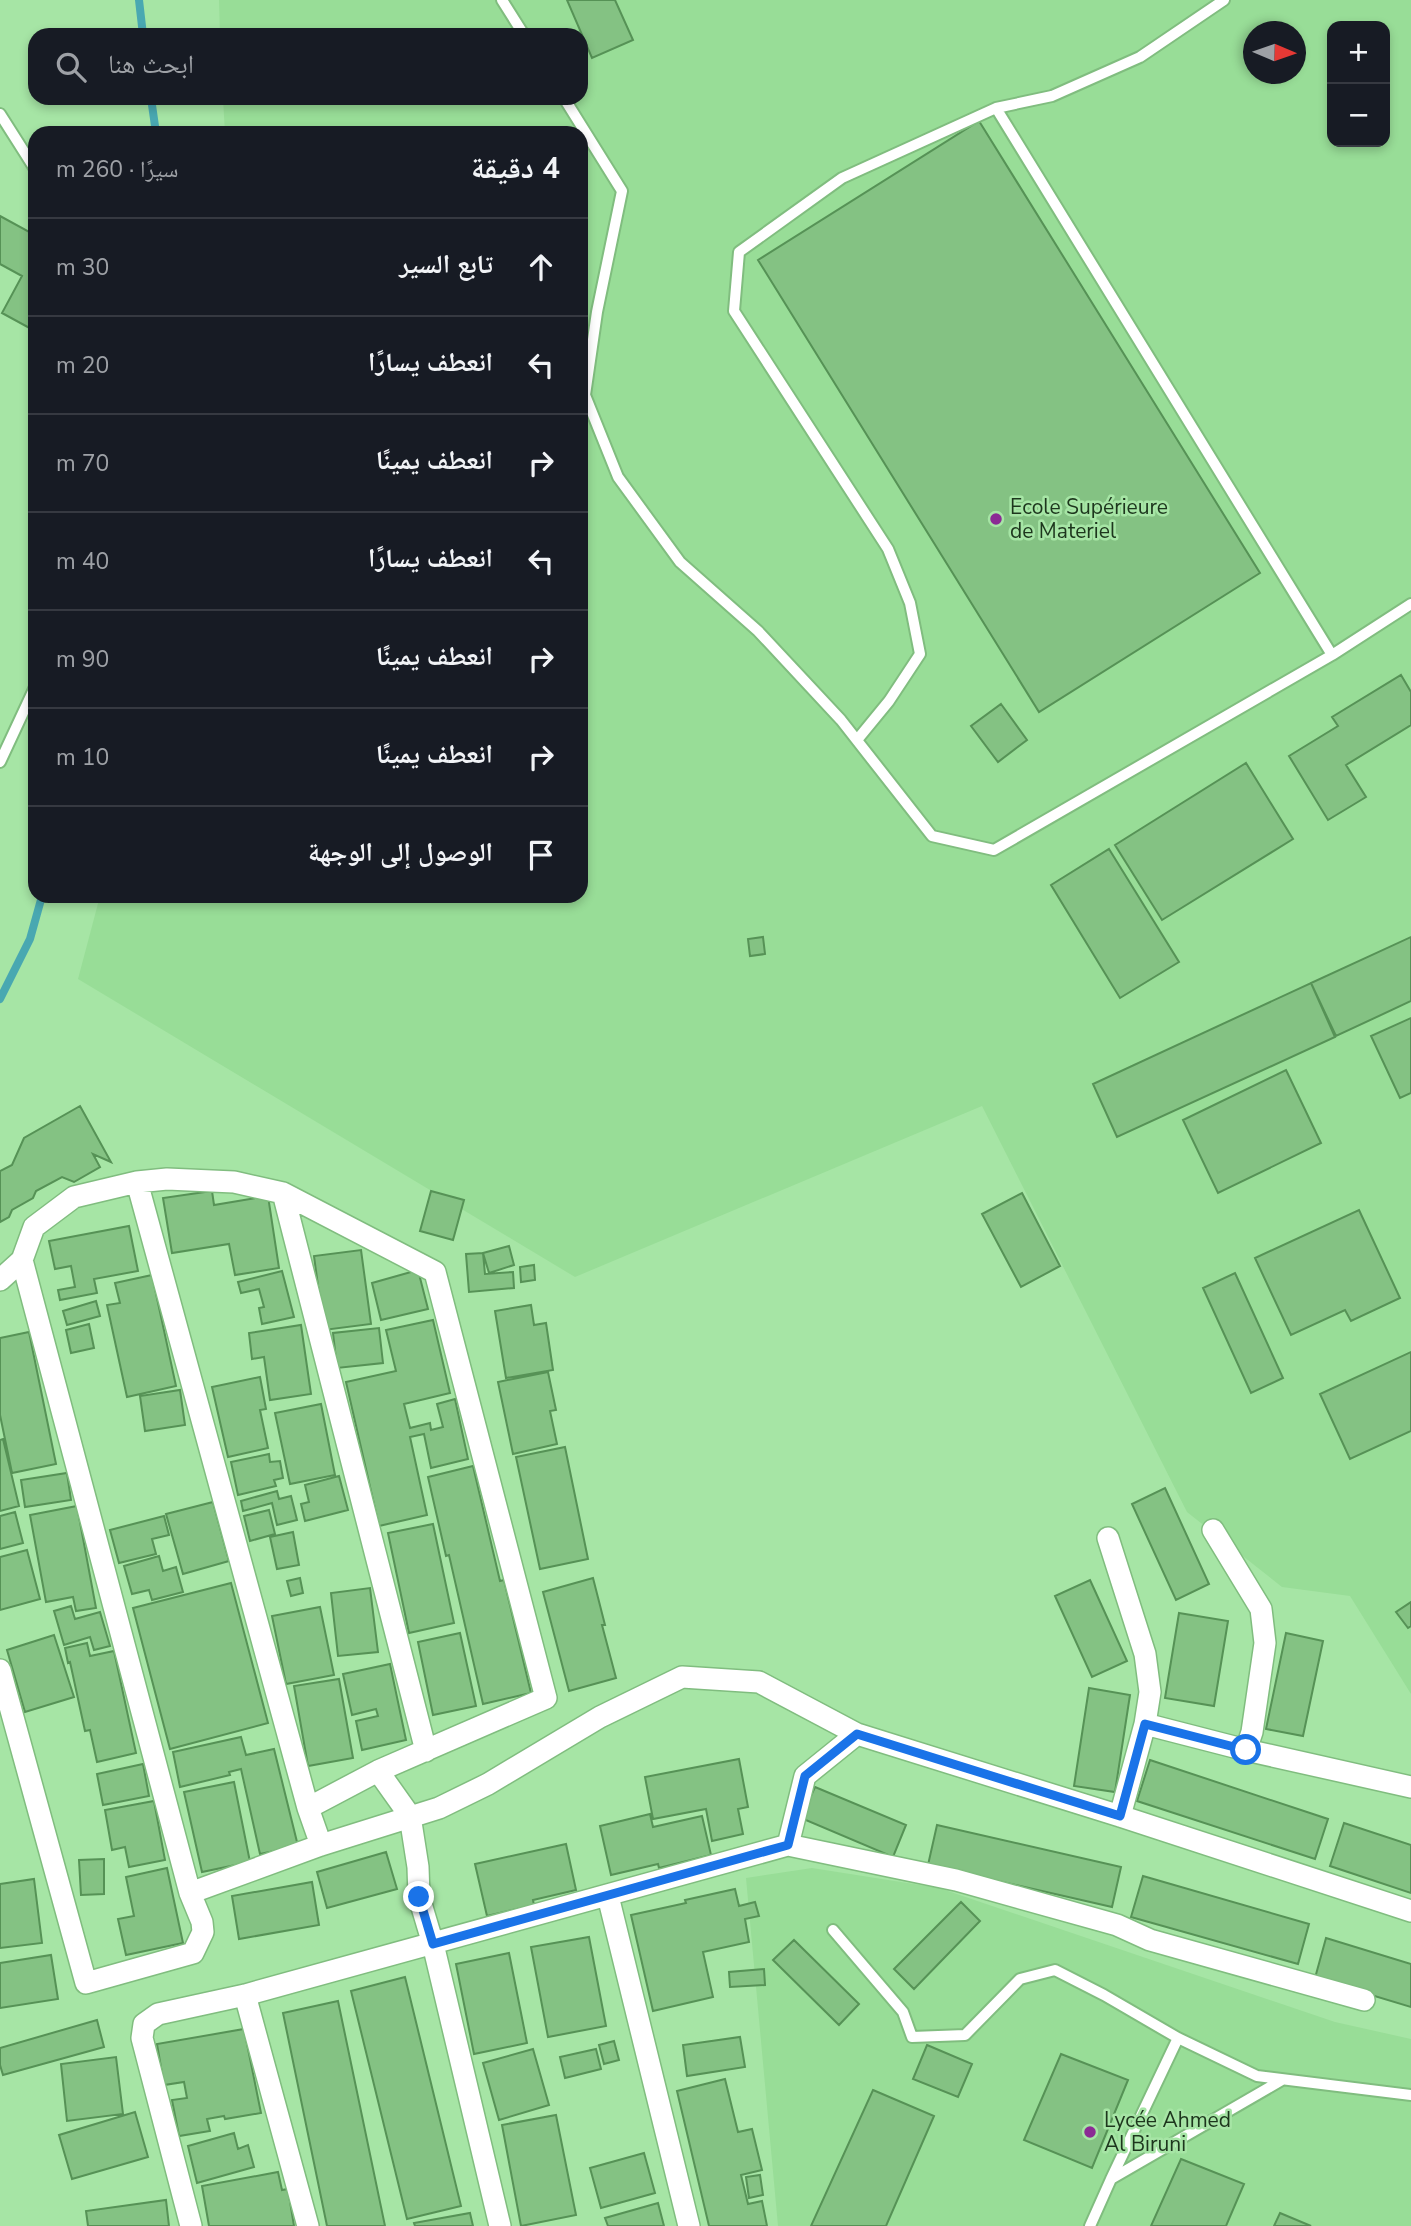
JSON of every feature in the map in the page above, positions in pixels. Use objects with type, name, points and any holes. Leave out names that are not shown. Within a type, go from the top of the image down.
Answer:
[{"type":"street","points":[[0,1280],[22,1260],[34,1227],[75,1197],[137,1182],[167,1179],[234,1182],[283,1194],[435,1272],[546,1698],[378,1771],[308,1808]]},
{"type":"street","points":[[137,1182],[308,1808],[321,1845]]},
{"type":"street","points":[[283,1194],[426,1751]]},
{"type":"street","points":[[0,1670],[86,1983],[193,1953],[203,1932],[202,1922],[190,1893],[22,1260]]},
{"type":"street","points":[[1213,1530],[1261,1609],[1265,1643],[1252,1732],[1246,1750]]},
{"type":"street","points":[[1108,1538],[1145,1654],[1150,1692],[1145,1724],[1120,1816]]},
{"type":"street","points":[[190,1893],[321,1845],[439,1808],[488,1784],[600,1717],[682,1677],[758,1682],[857,1734],[1411,1911]]},
{"type":"street","points":[[1145,1724],[1411,1787]]},
{"type":"street","points":[[788,1845],[805,1776],[857,1734]]},
{"type":"street","points":[[378,1771],[410,1816],[418,1867],[419,1897],[433,1944],[500,2226]]},
{"type":"street","points":[[191,2226],[142,2038],[144,2024],[158,2014],[245,1995],[788,1845],[956,1880],[1117,1925],[1150,1940],[1364,2000]]},
{"type":"street","points":[[608,1896],[689,2226]]},
{"type":"street","points":[[245,1995],[307,2226]]},
{"type":"lane","points":[[502,0],[520,28]]},
{"type":"lane","points":[[856,740],[889,701],[920,654],[910,603],[888,549],[734,311],[739,252],[842,178],[996,108],[1052,96],[1140,57],[1224,0]]},
{"type":"lane","points":[[568,105],[581,126]]},
{"type":"lane","points":[[996,108],[1332,655]]},
{"type":"lane","points":[[0,114],[28,158]]},
{"type":"lane","points":[[588,136],[622,191],[597,312],[588,374]]},
{"type":"lane","points":[[588,402],[618,477],[680,562],[758,631],[841,720],[932,836],[994,850],[1332,655],[1411,604]]},
{"type":"lane","points":[[0,762],[28,702]]},
{"type":"lane","points":[[833,1930],[903,2012],[912,2037],[965,2035],[1020,1979],[1055,1970],[1178,2038],[1257,2076],[1411,2095]]},
{"type":"lane","points":[[1090,2226],[1178,2038]]},
{"type":"lane","points":[[1111,2179],[1282,2080]]},
{"type":"shaded area","name":"Ecole Supérieure de Materiel","points":[[219,0],[1411,0],[1411,1694],[1350,1596],[1282,1587],[1187,1512],[982,1106],[575,1277],[78,979],[98,903],[588,903],[588,126],[225,126],[223,105],[588,105],[588,28],[220,28]]},
{"type":"shaded area","name":"Lycée Ahmed Al Biruni","points":[[812,1868],[939,1888],[1335,2022],[1411,2039],[1411,2226],[778,2226],[746,1878]]},
{"type":"building","points":[[567,0],[615,0],[633,40],[592,58],[588,49],[588,28],[579,28]]},
{"type":"building","points":[[979,121],[1260,573],[1039,712],[758,260]]},
{"type":"building","points":[[0,216],[28,231],[28,327],[2,313],[22,276],[0,264]]},
{"type":"building","points":[[1401,675],[1411,692],[1411,725],[1346,765],[1366,797],[1328,820],[1289,756],[1338,726],[1332,717]]},
{"type":"building","points":[[1001,704],[1027,740],[998,762],[971,726]]},
{"type":"building","points":[[1246,763],[1293,839],[1162,920],[1115,845]]},
{"type":"building","points":[[1109,849],[1179,962],[1120,998],[1051,885]]},
{"type":"building","points":[[763,937],[765,954],[750,956],[748,939]]},
{"type":"building","points":[[1411,937],[1411,1001],[1336,1036],[1311,983]]},
{"type":"building","points":[[1311,983],[1335,1037],[1117,1137],[1093,1084]]},
{"type":"building","points":[[1411,1018],[1411,1093],[1400,1098],[1371,1036]]},
{"type":"building","points":[[1286,1070],[1321,1143],[1218,1193],[1183,1120]]},
{"type":"building","points":[[80,1106],[111,1162],[93,1154],[100,1167],[74,1182],[62,1177],[36,1191],[33,1198],[12,1210],[9,1217],[0,1222],[0,1171],[12,1165],[24,1138]]},
{"type":"building","points":[[212,1191],[214,1205],[268,1196],[279,1268],[235,1275],[229,1244],[172,1253],[163,1198]]},
{"type":"building","points":[[431,1191],[464,1200],[453,1240],[420,1231]]},
{"type":"building","points":[[1022,1193],[1060,1266],[1021,1287],[982,1214]]},
{"type":"building","points":[[1359,1210],[1400,1298],[1351,1321],[1345,1310],[1291,1335],[1255,1258]]},
{"type":"building","points":[[129,1226],[138,1271],[94,1279],[97,1293],[60,1300],[58,1290],[75,1287],[71,1266],[55,1269],[49,1241]]},
{"type":"building","points":[[509,1246],[514,1265],[489,1273],[483,1253]]},
{"type":"building","points":[[361,1250],[371,1324],[324,1330],[314,1256]]},
{"type":"building","points":[[483,1253],[485,1274],[513,1272],[514,1288],[469,1292],[466,1254]]},
{"type":"building","points":[[534,1265],[535,1280],[521,1282],[520,1267]]},
{"type":"building","points":[[418,1270],[428,1309],[381,1320],[372,1283]]},
{"type":"building","points":[[282,1271],[294,1317],[262,1324],[259,1308],[264,1307],[259,1289],[241,1293],[238,1282]]},
{"type":"building","points":[[1235,1273],[1283,1378],[1251,1393],[1203,1288]]},
{"type":"building","points":[[152,1275],[176,1386],[127,1397],[107,1305],[120,1303],[115,1283]]},
{"type":"building","points":[[96,1301],[100,1316],[67,1325],[63,1311]]},
{"type":"building","points":[[531,1305],[534,1325],[546,1323],[553,1370],[506,1378],[495,1311]]},
{"type":"building","points":[[433,1320],[450,1393],[404,1404],[410,1428],[430,1423],[431,1430],[443,1427],[437,1404],[455,1399],[468,1459],[431,1468],[424,1434],[410,1437],[427,1515],[379,1526],[346,1382],[396,1371],[386,1330]]},
{"type":"building","points":[[89,1324],[94,1348],[71,1353],[66,1330]]},
{"type":"building","points":[[301,1325],[311,1394],[270,1400],[264,1357],[252,1359],[249,1333]]},
{"type":"building","points":[[379,1328],[383,1363],[337,1368],[333,1333]]},
{"type":"building","points":[[29,1332],[56,1464],[12,1473],[0,1415],[0,1338]]},
{"type":"building","points":[[1411,1352],[1411,1431],[1350,1459],[1320,1394]]},
{"type":"building","points":[[548,1372],[556,1410],[550,1411],[557,1444],[513,1454],[498,1382]]},
{"type":"building","points":[[260,1377],[266,1409],[260,1410],[268,1448],[228,1457],[212,1387]]},
{"type":"building","points":[[180,1390],[185,1425],[145,1431],[140,1396]]},
{"type":"building","points":[[321,1404],[335,1475],[290,1484],[275,1413]]},
{"type":"building","points":[[3,1439],[19,1506],[0,1511],[0,1440]]},
{"type":"building","points":[[565,1447],[588,1559],[540,1569],[516,1457]]},
{"type":"building","points":[[269,1454],[270,1462],[280,1461],[283,1478],[274,1480],[276,1486],[238,1495],[231,1462]]},
{"type":"building","points":[[473,1466],[500,1581],[504,1580],[531,1693],[483,1704],[428,1477]]},
{"type":"building","points":[[67,1473],[71,1500],[25,1507],[21,1480]]},
{"type":"building","points":[[339,1476],[348,1510],[305,1521],[301,1504],[309,1502],[305,1485]]},
{"type":"building","points":[[1165,1488],[1209,1584],[1176,1600],[1132,1504]]},
{"type":"building","points":[[277,1491],[279,1499],[291,1496],[297,1520],[277,1525],[272,1503],[243,1511],[241,1501]]},
{"type":"building","points":[[213,1502],[229,1561],[183,1574],[166,1514]]},
{"type":"building","points":[[77,1506],[96,1608],[76,1611],[73,1597],[46,1602],[30,1515]]},
{"type":"building","points":[[269,1510],[275,1534],[250,1541],[244,1516]]},
{"type":"building","points":[[15,1512],[23,1543],[0,1549],[0,1516]]},
{"type":"building","points":[[164,1516],[169,1535],[152,1539],[156,1554],[119,1563],[110,1530]]},
{"type":"building","points":[[433,1524],[454,1623],[409,1633],[388,1533]]},
{"type":"building","points":[[293,1532],[299,1565],[277,1569],[270,1537]]},
{"type":"building","points":[[27,1550],[40,1599],[0,1610],[0,1557]]},
{"type":"building","points":[[159,1556],[163,1571],[176,1567],[183,1592],[152,1600],[149,1590],[132,1594],[124,1566]]},
{"type":"building","points":[[300,1578],[303,1593],[291,1596],[287,1581]]},
{"type":"building","points":[[593,1578],[616,1678],[569,1691],[543,1592]]},
{"type":"building","points":[[1090,1580],[1127,1661],[1092,1677],[1055,1596]]},
{"type":"building","points":[[231,1583],[268,1723],[170,1749],[133,1608]]},
{"type":"building","points":[[370,1588],[378,1652],[338,1656],[331,1593]]},
{"type":"building","points":[[1411,1602],[1411,1626],[1408,1628],[1396,1612]]},
{"type":"building","points":[[71,1606],[75,1619],[100,1612],[110,1646],[94,1650],[90,1637],[64,1645],[54,1611]]},
{"type":"building","points":[[320,1607],[334,1675],[286,1684],[272,1616]]},
{"type":"building","points":[[1179,1613],[1228,1621],[1214,1706],[1165,1698]]},
{"type":"building","points":[[460,1633],[476,1706],[433,1715],[418,1642]]},
{"type":"building","points":[[1286,1633],[1323,1641],[1303,1736],[1266,1729]]},
{"type":"building","points":[[54,1635],[74,1697],[25,1712],[7,1650]]},
{"type":"building","points":[[87,1643],[90,1656],[114,1651],[136,1753],[97,1762],[90,1730],[85,1731],[65,1648]]},
{"type":"building","points":[[390,1664],[406,1740],[362,1750],[356,1721],[378,1716],[376,1709],[352,1715],[343,1674]]},
{"type":"building","points":[[339,1679],[353,1758],[308,1766],[294,1686]]},
{"type":"building","points":[[1089,1688],[1130,1695],[1115,1792],[1074,1786]]},
{"type":"building","points":[[241,1737],[246,1755],[274,1749],[298,1846],[260,1854],[241,1769],[229,1772],[230,1775],[180,1787],[173,1752]]},
{"type":"building","points":[[739,1759],[748,1807],[738,1809],[743,1834],[712,1841],[706,1809],[653,1819],[645,1777]]},
{"type":"building","points":[[1150,1760],[1328,1819],[1315,1859],[1137,1801]]},
{"type":"building","points":[[143,1764],[149,1796],[103,1805],[97,1774]]},
{"type":"building","points":[[234,1782],[250,1862],[202,1872],[184,1792]]},
{"type":"building","points":[[815,1787],[906,1825],[893,1857],[801,1818]]},
{"type":"building","points":[[154,1801],[165,1860],[129,1867],[125,1847],[112,1850],[105,1810]]},
{"type":"building","points":[[650,1814],[653,1827],[702,1816],[711,1855],[659,1868],[658,1864],[611,1875],[600,1826]]},
{"type":"building","points":[[1344,1823],[1411,1845],[1411,1893],[1330,1866]]},
{"type":"building","points":[[937,1825],[1121,1867],[1112,1907],[928,1865]]},
{"type":"building","points":[[566,1844],[576,1890],[533,1900],[534,1905],[487,1916],[475,1864]]},
{"type":"building","points":[[386,1852],[397,1889],[327,1908],[317,1872]]},
{"type":"building","points":[[104,1859],[104,1894],[81,1895],[79,1860]]},
{"type":"building","points":[[167,1868],[183,1943],[126,1955],[118,1919],[134,1916],[126,1877]]},
{"type":"building","points":[[1143,1876],[1309,1924],[1298,1964],[1131,1917]]},
{"type":"building","points":[[34,1879],[42,1943],[0,1948],[0,1884]]},
{"type":"building","points":[[312,1882],[319,1925],[239,1939],[232,1896]]},
{"type":"building","points":[[735,1889],[739,1906],[755,1902],[759,1916],[745,1919],[749,1942],[703,1952],[713,1997],[653,2011],[631,1915]]},
{"type":"building","points":[[961,1902],[980,1921],[914,1989],[894,1969]]},
{"type":"building","points":[[589,1937],[606,2026],[548,2037],[531,1947]]},
{"type":"building","points":[[1326,1938],[1411,1964],[1411,2007],[1315,1978]]},
{"type":"building","points":[[794,1940],[859,2004],[839,2025],[773,1960]]},
{"type":"building","points":[[509,1953],[527,2043],[474,2054],[456,1964]]},
{"type":"building","points":[[51,1955],[58,1999],[0,2008],[0,1963]]},
{"type":"building","points":[[764,1969],[765,1985],[730,1987],[729,1972]]},
{"type":"building","points":[[405,1977],[461,2206],[407,2219],[351,1991]]},
{"type":"building","points":[[338,2001],[385,2226],[327,2226],[283,2013]]},
{"type":"building","points":[[97,2020],[104,2047],[3,2075],[0,2048]]},
{"type":"building","points":[[244,2029],[261,2113],[207,2119],[210,2131],[179,2136],[172,2100],[187,2098],[184,2082],[164,2085],[157,2044]]},
{"type":"building","points":[[740,2037],[745,2067],[687,2076],[683,2045]]},
{"type":"building","points":[[614,2041],[619,2060],[604,2064],[599,2045]]},
{"type":"building","points":[[927,2045],[972,2064],[958,2097],[913,2079]]},
{"type":"building","points":[[533,2049],[549,2105],[499,2120],[483,2063]]},
{"type":"building","points":[[596,2049],[601,2069],[565,2078],[560,2057]]},
{"type":"building","points":[[1061,2054],[1128,2080],[1092,2168],[1024,2140]]},
{"type":"building","points":[[116,2057],[123,2114],[67,2121],[61,2064]]},
{"type":"building","points":[[725,2079],[738,2132],[752,2129],[762,2170],[741,2175],[748,2204],[762,2201],[767,2226],[709,2226],[677,2091]]},
{"type":"building","points":[[873,2090],[934,2116],[886,2226],[811,2226]]},
{"type":"building","points":[[135,2112],[148,2157],[72,2179],[59,2135]]},
{"type":"building","points":[[556,2115],[576,2215],[521,2226],[502,2125]]},
{"type":"building","points":[[234,2133],[238,2149],[248,2145],[254,2167],[197,2183],[188,2146]]},
{"type":"building","points":[[644,2153],[655,2193],[601,2208],[590,2168]]},
{"type":"building","points":[[1181,2159],[1244,2184],[1226,2226],[1151,2226]]},
{"type":"building","points":[[278,2172],[282,2190],[288,2189],[294,2226],[209,2226],[202,2186]]},
{"type":"building","points":[[760,2175],[763,2195],[749,2198],[746,2177]]},
{"type":"building","points":[[166,2200],[169,2226],[88,2226],[86,2211]]},
{"type":"building","points":[[658,2203],[664,2226],[608,2226],[605,2218]]},
{"type":"building","points":[[470,2213],[473,2226],[415,2226],[414,2223]]},
{"type":"building","points":[[1280,2213],[1311,2226],[1274,2226]]},
{"type":"waterway","points":[[139,0],[142,28]]},
{"type":"waterway","points":[[152,105],[155,126]]},
{"type":"waterway","points":[[0,999],[30,939],[40,903]]},
{"type":"place","name":"Ecole Supérieure de Materiel","points":[[996,519]]},
{"type":"place","name":"Lycée Ahmed Al Biruni","points":[[1090,2132]]},
{"type":"route","points":[[419,1897],[433,1944],[788,1845],[805,1776],[857,1734],[1120,1816],[1145,1724],[1246,1750]]}]
